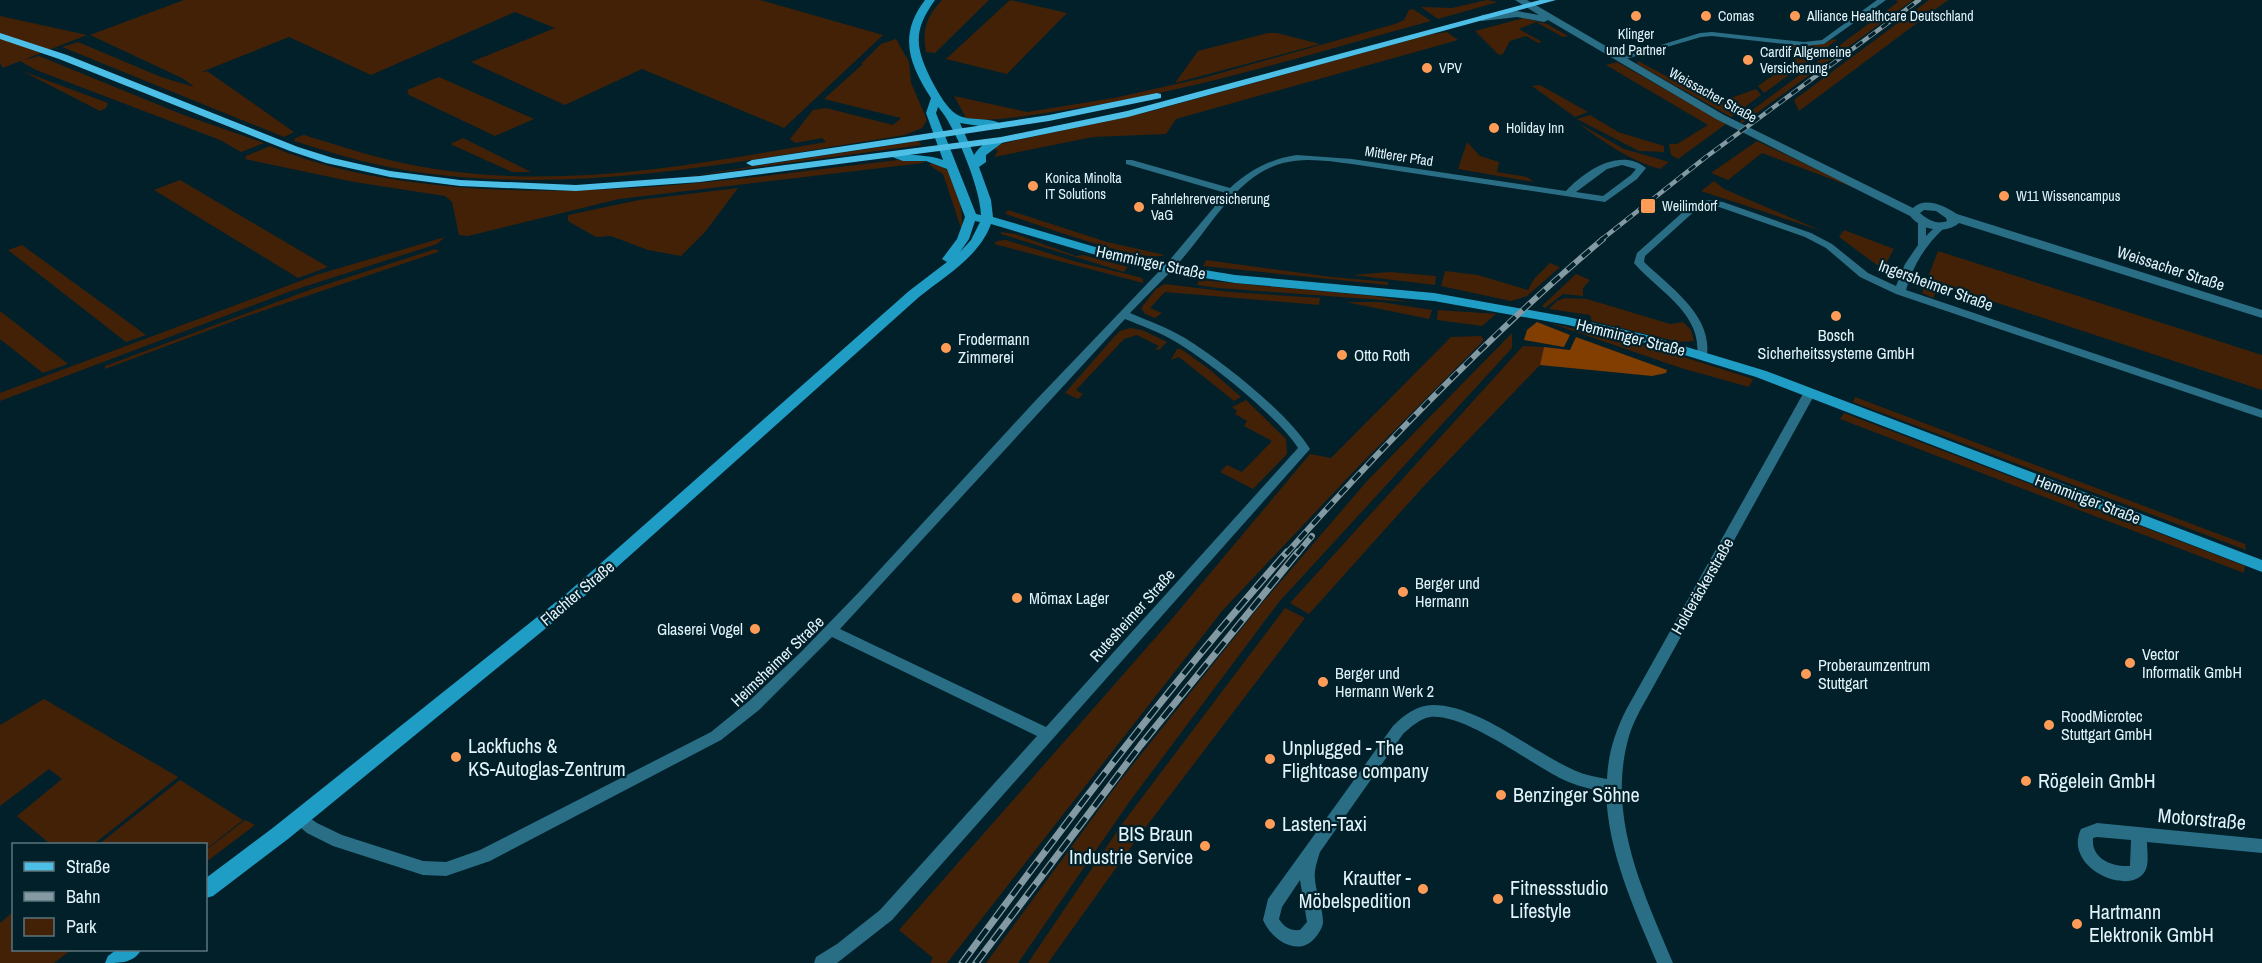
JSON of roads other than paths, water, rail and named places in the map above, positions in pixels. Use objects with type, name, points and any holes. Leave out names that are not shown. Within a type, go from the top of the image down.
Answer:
[{"type":"main road","points":[[930,0],[917,17],[912,35],[918,62],[936,99],[949,115],[965,145],[984,196],[987,220]]},
{"type":"main road","points":[[552,186],[711,169],[1086,112],[1160,96],[1519,0]]},
{"type":"main road","points":[[0,36],[63,57],[283,145],[330,161],[424,179],[576,188],[648,184],[1001,140],[1128,114],[1551,0]]},
{"type":"main road","points":[[936,99],[932,113],[971,217]]},
{"type":"main road","points":[[949,115],[966,122],[991,123],[999,126]]},
{"type":"main road","points":[[973,166],[980,162],[982,151],[1001,140]]},
{"type":"main road","points":[[893,155],[903,158],[927,158],[953,167]]},
{"type":"main road","name":"Hemminger Straße","points":[[971,217],[1117,257],[1168,268],[1235,279],[1373,290],[1444,299],[1568,321],[1642,338],[1702,355],[1810,392],[2262,566]]},
{"type":"main road","name":"Flachter Straße","points":[[933,278],[963,239],[971,217]]},
{"type":"main road","name":"Flachter Straße","points":[[207,888],[300,818],[572,598],[933,278],[956,263],[980,235],[987,220]]},
{"type":"main road","points":[[115,963],[130,951]]},
{"type":"street","name":"Weissacher Straße","points":[[1519,0],[1720,117],[1918,213]]},
{"type":"street","points":[[1864,0],[1873,6]]},
{"type":"street","points":[[1619,59],[1700,35],[1712,34],[1804,44],[1824,42],[1882,0]]},
{"type":"street","name":"Weissacher Straße","points":[[1482,18],[1517,15],[1556,21]]},
{"type":"street","name":"Mittlerer Pfad","points":[[1168,268],[1251,174],[1266,164],[1287,159],[1311,158],[1605,200],[1634,177],[1641,168],[1626,162],[1611,163],[1571,191],[1571,195]]},
{"type":"street","points":[[1129,162],[1233,192]]},
{"type":"street","name":"Ingersheimer Straße","points":[[1702,355],[1704,338],[1694,317],[1639,263],[1640,255],[1695,206],[1709,203],[1720,204],[1808,235],[1829,246],[1864,275],[1900,292],[2262,414]]},
{"type":"street","points":[[1918,213],[1939,208],[1948,223]]},
{"type":"street","points":[[1918,213],[1948,223]]},
{"type":"street","points":[[1918,213],[1921,243]]},
{"type":"street","name":"Weissacher Straße","points":[[1948,223],[2000,233],[2262,314]]},
{"type":"street","points":[[1900,292],[1903,279],[1921,243],[1948,223]]},
{"type":"street","name":"Heimsheimer Straße","points":[[300,818],[312,828],[338,841],[423,868],[446,869],[472,861],[716,736],[741,719],[832,631],[1168,268]]},
{"type":"street","name":"Rutesheimer Straße","points":[[822,963],[843,950],[886,915],[1304,449],[1302,441],[1211,360],[1180,340],[1123,314]]},
{"type":"street","name":"Holderäckerstraße","points":[[1665,963],[1622,855],[1615,821],[1613,787],[1622,734],[1810,392]]},
{"type":"street","points":[[832,631],[1048,735]]},
{"type":"street","points":[[1313,849],[1307,872],[1315,923],[1312,931],[1306,936],[1289,938],[1274,928],[1271,912],[1313,849],[1398,730],[1411,718],[1423,712],[1443,711],[1463,717],[1571,776],[1613,787]]},
{"type":"street","name":"Motorstraße","points":[[2139,834],[2262,846]]},
{"type":"railway","points":[[1601,240],[1706,157],[1919,0]]},
{"type":"railway","points":[[1286,554],[1361,471],[1439,391],[1519,313],[1603,239]]},
{"type":"railway","points":[[1297,554],[1312,536]]},
{"type":"railway","points":[[962,963],[1120,754],[1244,601],[1287,552]]},
{"type":"railway","points":[[976,963],[1140,746],[1298,552]]},
{"type":"place","name":"Klinger und Partner","points":[[1636,16]]},
{"type":"place","name":"Comas","points":[[1706,16]]},
{"type":"place","name":"Alliance Healthcare Deutschland","points":[[1795,16]]},
{"type":"place","name":"Cardif Allgemeine Versicherung","points":[[1748,60]]},
{"type":"place","name":"VPV","points":[[1427,68]]},
{"type":"place","name":"Holiday Inn","points":[[1494,128]]},
{"type":"place","name":"Konica Minolta IT Solutions","points":[[1033,186]]},
{"type":"place","name":"W11 Wissencampus","points":[[2004,196]]},
{"type":"place","name":"Weilimdorf","points":[[1648,206]]},
{"type":"place","name":"Fahrlehrerversicherung VaG","points":[[1139,207]]},
{"type":"place","name":"Bosch Sicherheitssysteme GmbH","points":[[1836,316]]},
{"type":"place","name":"Frodermann Zimmerei","points":[[946,348]]},
{"type":"place","name":"Otto Roth","points":[[1342,355]]},
{"type":"place","name":"Berger und Hermann","points":[[1403,592]]},
{"type":"place","name":"Mömax Lager","points":[[1017,598]]},
{"type":"place","name":"Glaserei Vogel","points":[[755,629]]},
{"type":"place","name":"Vector Informatik GmbH","points":[[2130,663]]},
{"type":"place","name":"Proberaumzentrum Stuttgart","points":[[1806,674]]},
{"type":"place","name":"Berger und Hermann Werk 2","points":[[1323,682]]},
{"type":"place","name":"RoodMicrotec Stuttgart GmbH","points":[[2049,725]]},
{"type":"place","name":"Lackfuchs & KS-Autoglas-Zentrum","points":[[456,757]]},
{"type":"place","name":"Unplugged - The Flightcase company","points":[[1270,759]]},
{"type":"place","name":"Rögelein GmbH","points":[[2026,781]]},
{"type":"place","name":"Benzinger Söhne","points":[[1501,795]]},
{"type":"place","name":"Lasten-Taxi","points":[[1270,824]]},
{"type":"place","name":"BIS Braun Industrie Service","points":[[1205,846]]},
{"type":"place","name":"Krautter - Möbelspedition","points":[[1423,889]]},
{"type":"place","name":"Fitnessstudio Lifestyle","points":[[1498,899]]},
{"type":"place","name":"Hartmann Elektronik GmbH","points":[[2077,924]]}]
